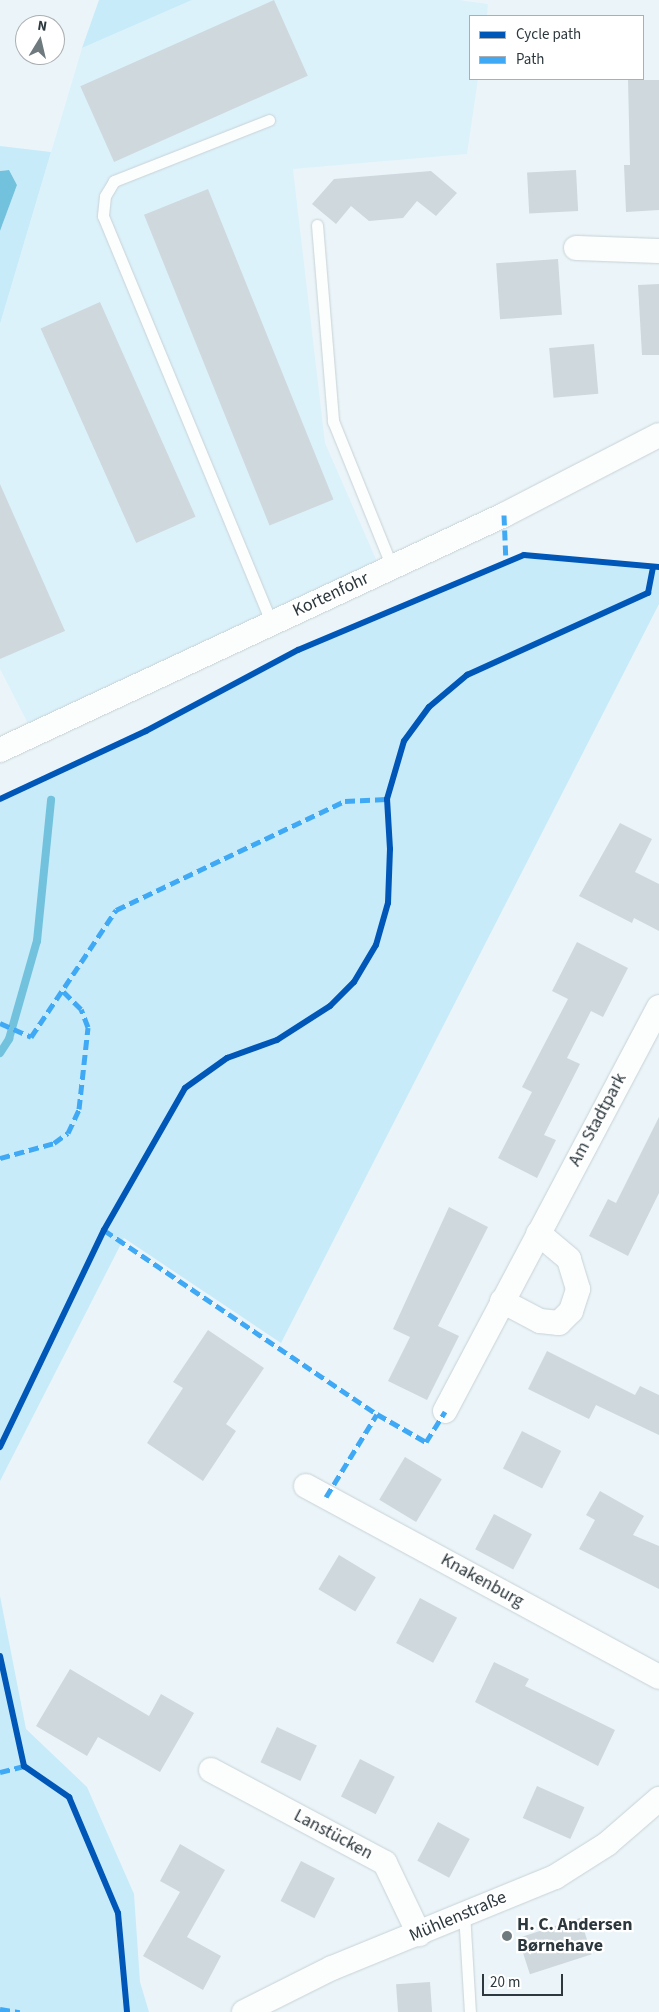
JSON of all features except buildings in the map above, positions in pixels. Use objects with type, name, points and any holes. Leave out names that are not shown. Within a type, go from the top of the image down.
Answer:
[{"type":"street","points":[[576,248],[659,251]]},
{"type":"street","name":"Kortenfohr","points":[[0,750],[504,515],[659,435]]},
{"type":"street","name":"Am Stadtpark","points":[[444,1411],[659,1007]]},
{"type":"street","points":[[502,1300],[540,1321],[559,1323],[571,1311],[578,1289],[569,1259],[538,1233]]},
{"type":"street","name":"Knakenburg","points":[[306,1486],[659,1677]]},
{"type":"street","name":"Lanstücken","points":[[212,1770],[385,1862],[419,1934]]},
{"type":"street","name":"Mühlenstraße","points":[[244,2012],[332,1968],[419,1934],[464,1912],[555,1877],[607,1844],[659,1799]]},
{"type":"lane","points":[[269,120],[114,181],[105,196],[103,216],[272,622]]},
{"type":"lane","points":[[317,225],[333,421],[392,567]]},
{"type":"lane","points":[[464,1912],[470,2012]]},
{"type":"shaded area","points":[[99,0],[192,0],[82,48]]},
{"type":"shaded area","points":[[192,0],[459,0],[488,4],[487,15],[469,15],[469,80],[478,80],[467,154],[293,169],[325,443],[386,582],[39,745],[0,669],[0,324],[82,48]]},
{"type":"shaded area","points":[[0,146],[51,152],[0,324],[0,231],[17,185],[9,170],[0,171]]},
{"type":"shaded area","points":[[524,555],[659,567],[659,604],[281,1343],[124,1238],[0,1481],[0,799],[146,731],[298,650]]},
{"type":"shaded area","points":[[0,1596],[26,1729],[87,1787],[134,1894],[140,1982],[149,2012],[0,2012]]},
{"type":"water","points":[[9,170],[17,185],[0,231],[0,171]]},
{"type":"waterway","points":[[0,1053],[9,1039],[37,941],[51,800]]},
{"type":"marked path","points":[[504,515],[506,563]]},
{"type":"marked path","points":[[0,1023],[31,1037],[116,910],[345,801],[387,799]]},
{"type":"marked path","points":[[0,1158],[54,1143],[68,1133],[79,1109],[88,1027],[81,1009],[62,990]]},
{"type":"marked path","points":[[104,1230],[377,1414],[426,1442],[445,1411]]},
{"type":"marked path","points":[[326,1497],[377,1414]]},
{"type":"marked path","points":[[0,1772],[24,1766]]},
{"type":"marked path","points":[[0,2009],[20,2012]]},
{"type":"cycle path","points":[[0,799],[146,731],[298,650],[524,555],[659,567]]},
{"type":"cycle path","points":[[0,1447],[104,1230],[185,1088],[227,1058],[277,1040],[330,1006],[354,982],[376,945],[388,903],[390,849],[387,799],[404,741],[429,707],[467,675],[648,593],[653,567]]},
{"type":"cycle path","points":[[0,1656],[24,1766],[69,1797],[118,1913],[127,2012]]},
{"type":"place","name":"H. C. Andersen Børnehave","points":[[507,1936]]}]
